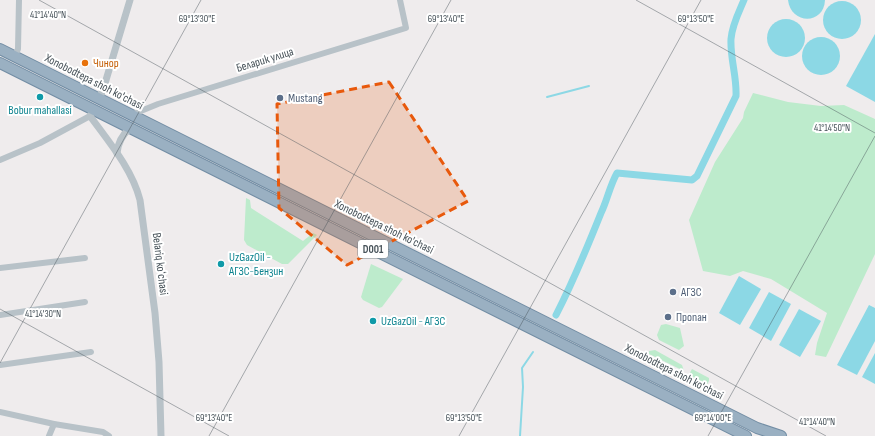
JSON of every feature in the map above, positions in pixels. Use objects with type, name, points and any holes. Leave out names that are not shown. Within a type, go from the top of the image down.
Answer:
[{"type":"highway","name":"Xonobodtepa shoh ko'chasi","points":[[0,49],[756,428],[781,436]]},
{"type":"highway","name":"Xonobodtepa shoh ko'chasi","points":[[0,63],[92,113],[130,128],[746,436]]},
{"type":"highway","points":[[92,113],[99,98]]},
{"type":"highway","points":[[304,215],[310,204]]},
{"type":"highway","points":[[505,316],[514,314],[514,310],[509,304]]},
{"type":"highway","points":[[654,390],[659,379]]},
{"type":"street","points":[[15,56],[18,49],[19,0]]},
{"type":"street","points":[[99,98],[103,90],[130,0]]},
{"type":"street","name":"Беларик улица","points":[[131,115],[158,104],[406,28],[400,0]]},
{"type":"street","points":[[0,160],[40,143],[92,113]]},
{"type":"street","name":"Belariq koʻchasi","points":[[92,113],[134,182],[140,200],[159,362],[161,436]]},
{"type":"street","points":[[117,153],[121,137],[130,128]]},
{"type":"street","points":[[0,268],[85,258]]},
{"type":"street","points":[[0,315],[85,302]]},
{"type":"street","points":[[0,365],[91,352]]},
{"type":"street","points":[[0,412],[54,424],[103,432],[109,436]]},
{"type":"street","points":[[49,436],[54,424]]},
{"type":"highlighted area","points":[[389,82],[468,201],[347,265],[279,208],[277,104]]},
{"type":"green space","points":[[753,93],[788,102],[821,106],[844,105],[875,119],[875,254],[826,357],[815,355],[817,343],[827,313],[771,279],[743,271],[730,276],[703,271],[689,220],[715,162],[743,118],[744,112]]},
{"type":"green space","points":[[246,198],[250,200],[251,208],[303,241],[313,233],[317,235],[288,264],[282,264],[247,245],[244,240]]},
{"type":"green space","points":[[371,264],[403,279],[382,307],[379,308],[363,300],[361,297]]},
{"type":"green space","points":[[666,324],[680,328],[684,346],[679,350],[659,340],[657,335],[661,325]]},
{"type":"green space","points":[[655,350],[682,365],[684,371],[649,354],[649,351]]},
{"type":"green space","points":[[692,369],[709,378],[706,386],[688,376]]},
{"type":"water","points":[[788,0],[825,0],[823,8],[819,14],[814,18],[807,19],[801,18],[795,14],[790,8]]},
{"type":"water","points":[[842,1],[855,7],[861,20],[855,33],[842,39],[829,33],[823,20],[829,7]]},
{"type":"water","points":[[786,19],[799,25],[805,38],[799,51],[786,57],[773,51],[767,38],[773,25]]},
{"type":"water","points":[[875,34],[875,102],[846,86]]},
{"type":"water","points":[[821,37],[834,43],[840,56],[834,69],[821,75],[808,69],[802,56],[808,43]]},
{"type":"water","points":[[739,276],[761,289],[740,325],[719,313]]},
{"type":"water","points":[[769,292],[791,304],[771,341],[749,328]]},
{"type":"water","points":[[869,305],[875,308],[875,341],[857,375],[837,365]]},
{"type":"water","points":[[799,309],[821,321],[800,357],[779,345]]},
{"type":"water","points":[[875,353],[875,384],[862,377]]},
{"type":"waterway","points":[[556,315],[580,265],[617,173],[692,180],[697,176],[736,96],[736,82],[731,39],[734,24],[744,0]]},
{"type":"waterway","points":[[547,97],[589,86]]},
{"type":"waterway","points":[[520,436],[523,387],[522,368],[533,352]]},
{"type":"place","name":"Чинор","points":[[85,63]]},
{"type":"place","name":"Bobur mahallasi","points":[[40,97]]},
{"type":"place","name":"Mustang","points":[[280,98]]},
{"type":"place","name":"UzGazOil - АГЗС-Бензин","points":[[221,264]]},
{"type":"place","name":"АГЗС","points":[[673,292]]},
{"type":"place","name":"Пропан","points":[[668,317]]},
{"type":"place","name":"UzGazOil - АГЗС","points":[[373,321]]}]
